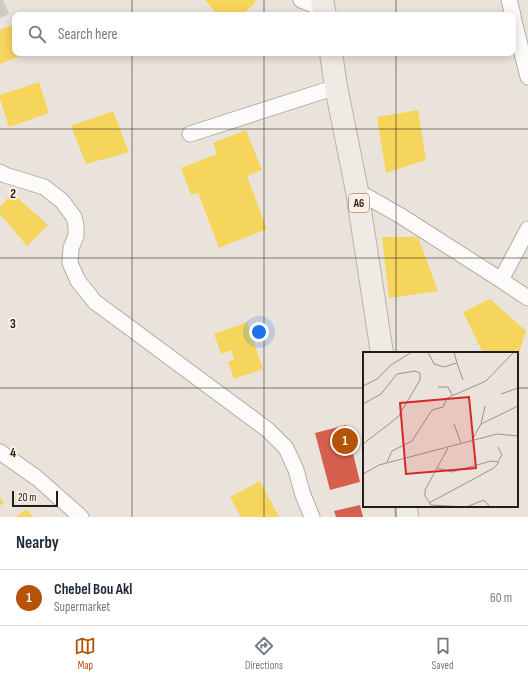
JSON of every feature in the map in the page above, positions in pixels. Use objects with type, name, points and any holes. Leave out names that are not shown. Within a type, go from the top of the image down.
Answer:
[{"type":"highway","name":"A6","points":[[331,56],[336,87],[357,191],[382,352]]},
{"type":"highway","points":[[406,507],[407,517]]},
{"type":"street","points":[[301,0],[324,8]]},
{"type":"street","points":[[509,0],[512,12]]},
{"type":"street","points":[[516,28],[528,77]]},
{"type":"street","points":[[190,134],[336,87]]},
{"type":"street","points":[[0,172],[10,177],[44,187],[62,201],[74,217],[76,236],[71,248],[70,263],[78,281],[95,302],[268,430],[286,448],[296,470],[303,495],[312,517]]},
{"type":"street","points":[[357,191],[401,216],[528,298]]},
{"type":"street","points":[[501,280],[528,229]]},
{"type":"street","points":[[0,452],[37,478],[81,517]]},
{"type":"building: Homes","points":[[205,0],[254,0],[256,2],[245,12],[215,12]]},
{"type":"building: Homes","points":[[12,25],[12,56],[20,56],[0,64],[0,30]]},
{"type":"building: Homes","points":[[39,82],[49,113],[9,127],[0,95]]},
{"type":"building: Homes","points":[[418,110],[426,160],[386,173],[377,117]]},
{"type":"building: Homes","points":[[113,111],[129,152],[86,164],[71,126]]},
{"type":"building: Homes","points":[[246,130],[262,170],[247,176],[267,229],[219,248],[198,193],[191,195],[181,168],[217,154],[213,143]]},
{"type":"building: Homes","points":[[12,193],[48,225],[27,246],[0,214],[0,207]]},
{"type":"building: Homes","points":[[382,237],[418,237],[438,291],[389,298]]},
{"type":"building: Homes","points":[[490,299],[526,331],[518,356],[518,352],[483,352],[463,312]]},
{"type":"building: Homes","points":[[247,322],[263,369],[234,379],[228,362],[234,360],[231,350],[221,354],[214,334]]},
{"type":"building: Homes","points":[[260,481],[279,517],[241,517],[230,497]]},
{"type":"building: Homes","points":[[0,497],[4,503],[0,506]]},
{"type":"building: Homes","points":[[27,509],[33,517],[15,517]]},
{"type":"building: Shops","points":[[346,425],[360,482],[330,490],[315,433]]},
{"type":"building: Shops","points":[[360,505],[363,517],[336,517],[334,511]]},
{"type":"building: Other","points":[[0,0],[3,0],[9,14],[0,18]]},
{"type":"place","name":"Chebel Bou Akl","points":[[345,441]]}]
